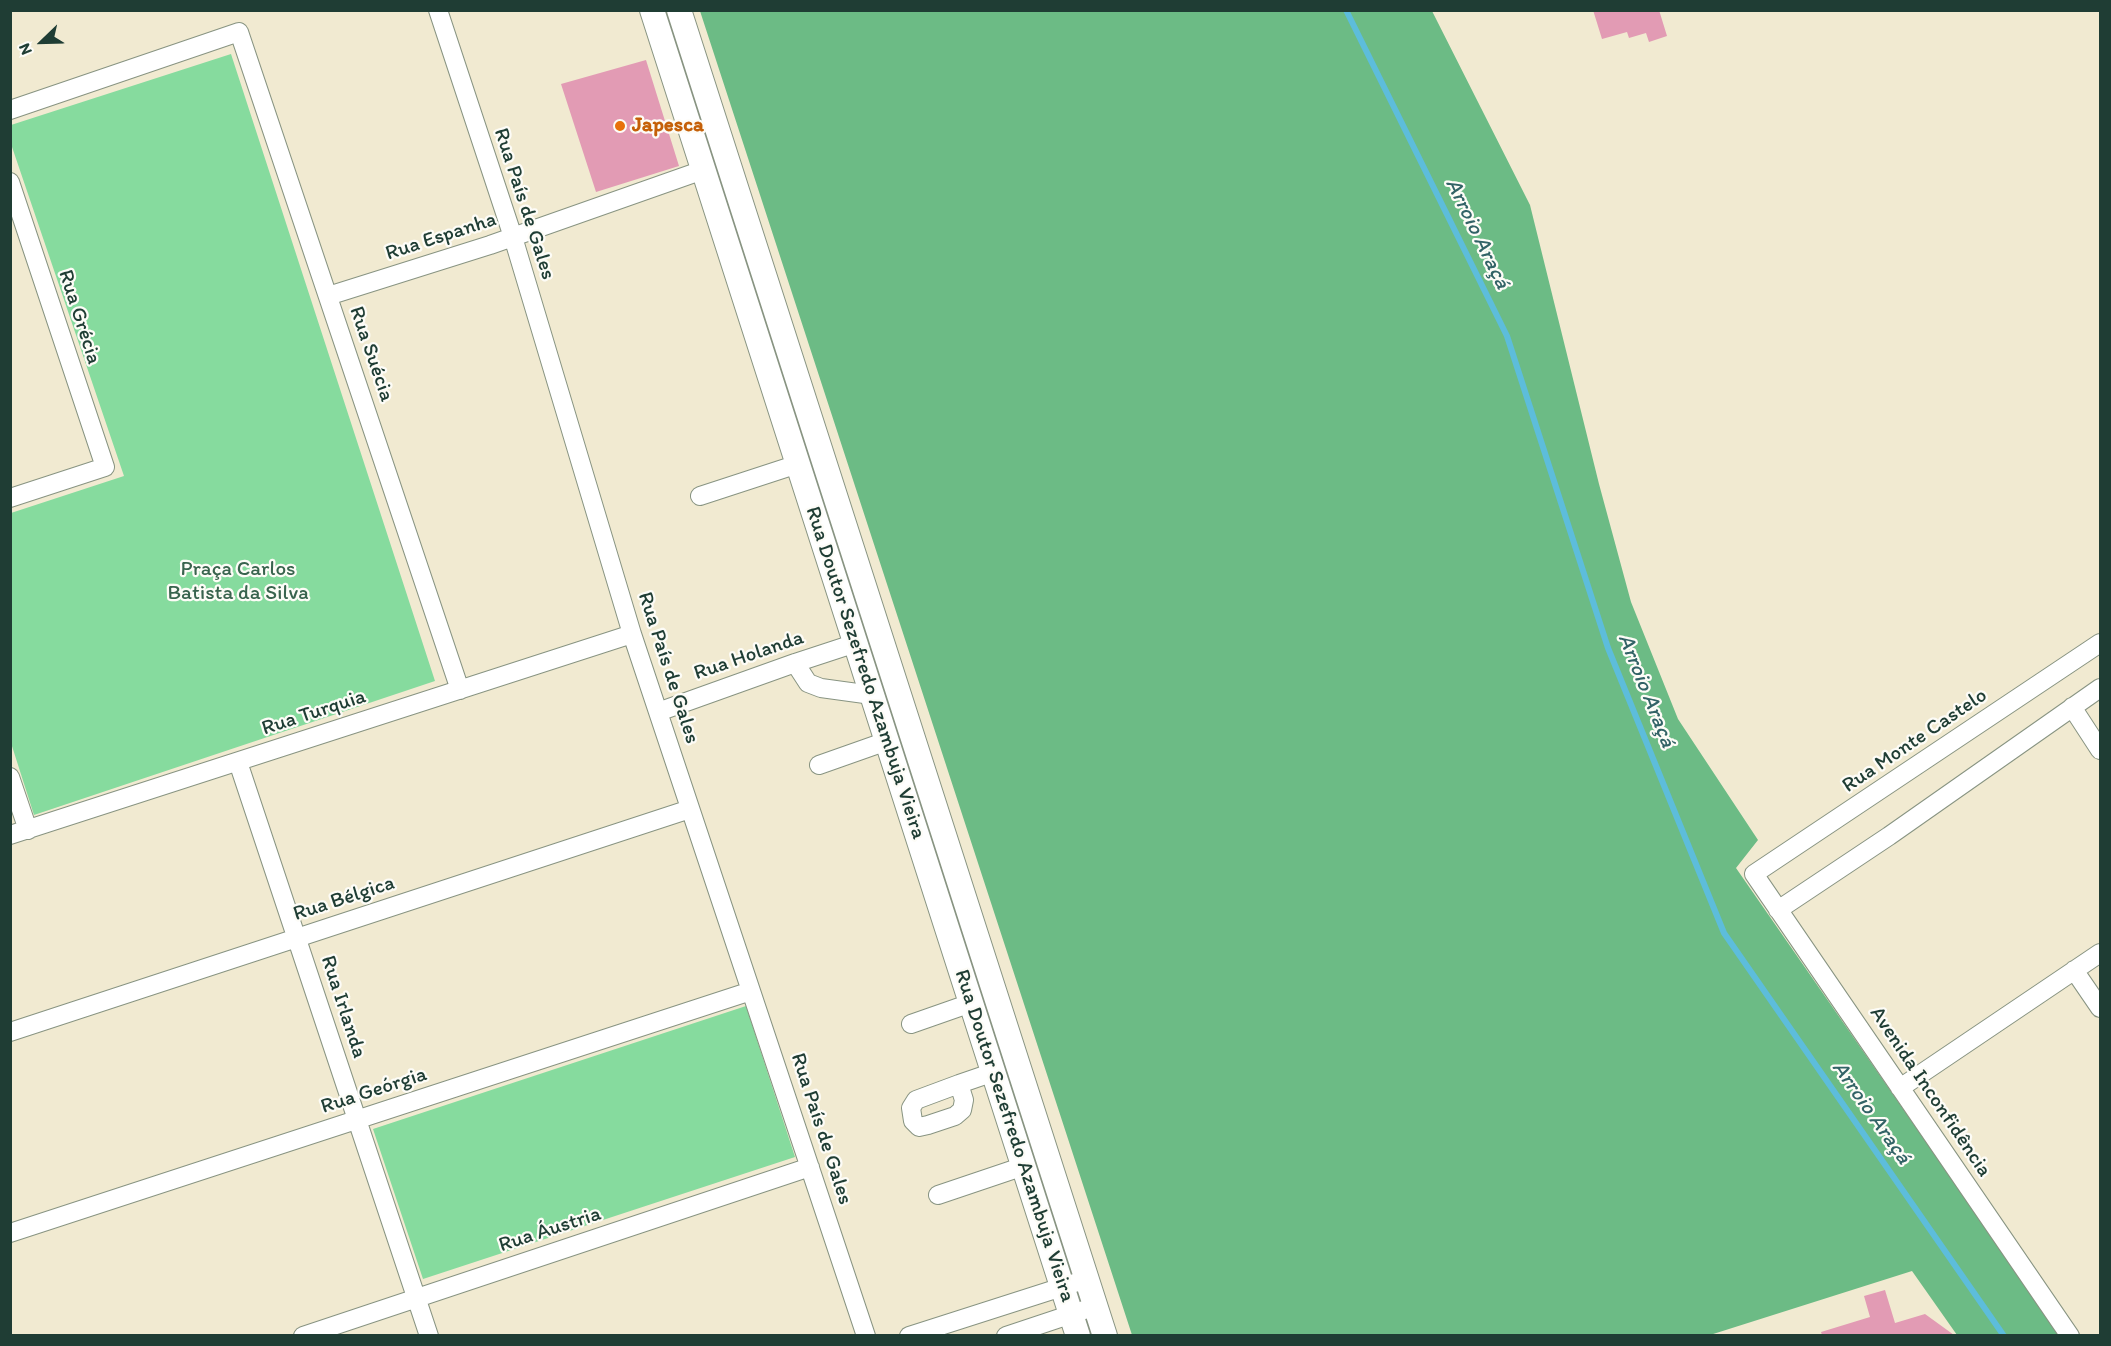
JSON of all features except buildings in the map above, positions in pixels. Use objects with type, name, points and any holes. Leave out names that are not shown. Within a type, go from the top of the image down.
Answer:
[{"type":"main road","name":"Rua Doutor Sezefredo Azambuja Vieira","points":[[652,10],[1075,1325]]},
{"type":"main road","name":"Rua Doutor Sezefredo Azambuja Vieira","points":[[679,10],[1105,1335]]},
{"type":"street","name":"Rua País de Gales","points":[[438,10],[513,237],[632,634],[866,1335]]},
{"type":"street","name":"Rua Suécia","points":[[10,110],[239,32],[460,690]]},
{"type":"street","name":"Rua Espanha","points":[[328,296],[513,237],[703,170]]},
{"type":"street","name":"Rua Grécia","points":[[10,182],[105,467],[10,498]]},
{"type":"street","points":[[700,496],[798,464]]},
{"type":"street","name":"Rua Turquia","points":[[19,833],[632,634]]},
{"type":"street","name":"Rua Monte Castelo","points":[[1754,874],[2100,643]]},
{"type":"street","name":"Rua Holanda","points":[[658,712],[795,663],[856,644]]},
{"type":"street","points":[[795,663],[808,683],[821,688],[872,695]]},
{"type":"street","points":[[1778,910],[1889,836],[2100,688]]},
{"type":"street","points":[[2072,707],[2100,750]]},
{"type":"street","points":[[819,765],[887,741]]},
{"type":"street","name":"Rua Irlanda","points":[[238,762],[429,1335]]},
{"type":"street","points":[[10,777],[19,833]]},
{"type":"street","name":"Rua Bélgica","points":[[10,1032],[690,808]]},
{"type":"street","name":"Avenida Inconfidência","points":[[1754,874],[2070,1335]]},
{"type":"street","points":[[1900,1088],[2100,953]]},
{"type":"street","points":[[2074,970],[2100,1008]]},
{"type":"street","name":"Rua Geórgia","points":[[10,1233],[751,991]]},
{"type":"street","points":[[911,1024],[971,1003]]},
{"type":"street","points":[[959,1084],[994,1072]]},
{"type":"street","points":[[938,1196],[1024,1166]]},
{"type":"street","name":"Rua Áustria","points":[[303,1335],[810,1167]]},
{"type":"street","points":[[909,1335],[1087,1279]]},
{"type":"street","points":[[1006,1335],[1075,1325],[1096,1306]]},
{"type":"green space","points":[[700,11],[1432,11],[1530,205],[1599,484],[1631,602],[1678,719],[1758,840],[1736,868],[2060,1335],[1957,1335],[1912,1271],[1710,1335],[1132,1335]]},
{"type":"green space","name":"Praça Carlos Batista da Silva","points":[[231,54],[435,681],[34,815],[11,743],[11,513],[124,476],[11,144],[11,125]]},
{"type":"green space","points":[[746,1006],[795,1157],[423,1279],[373,1129]]},
{"type":"waterway","name":"Arroio Araçá","points":[[1346,10],[1507,336],[1608,648],[1724,933],[2004,1336]]},
{"type":"place","name":"Japesca","points":[[620,126]]}]
